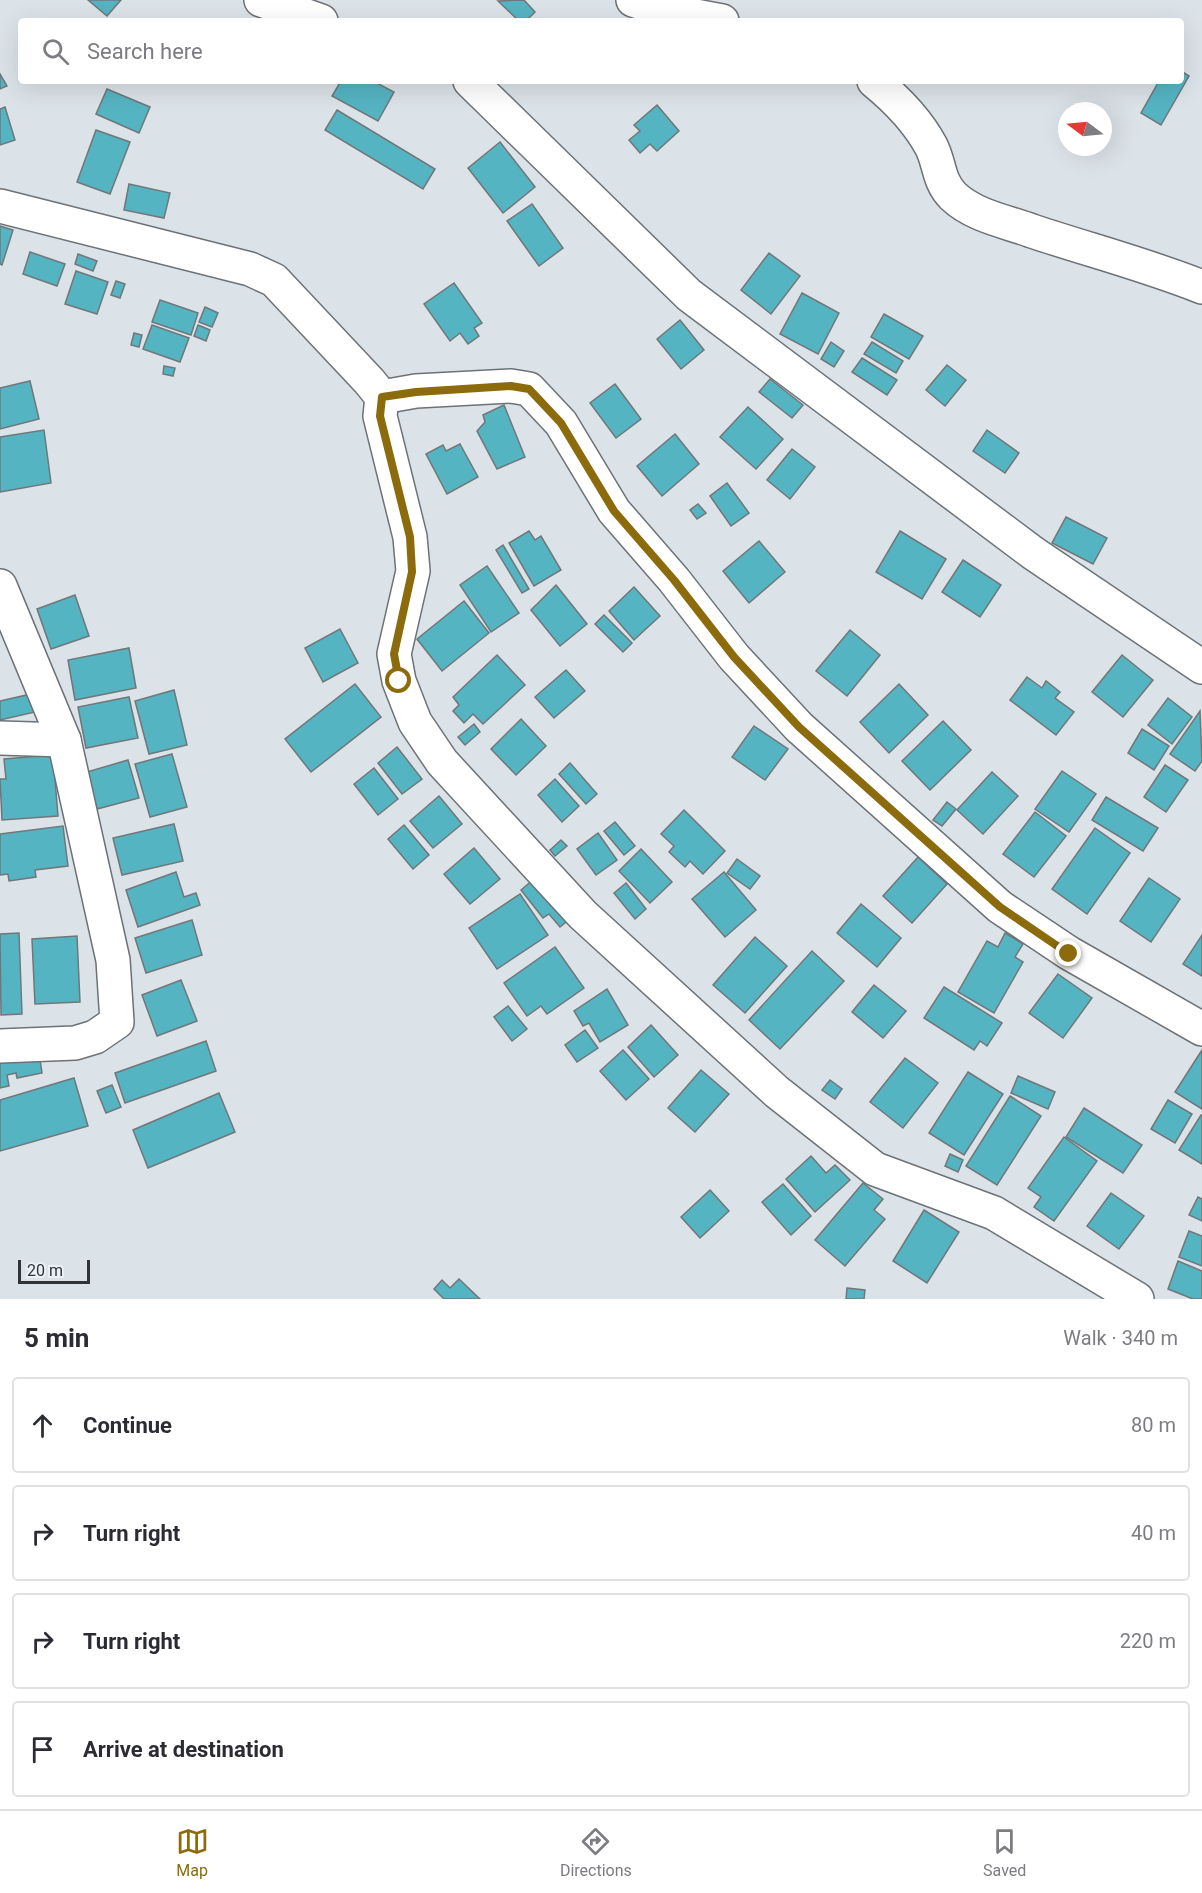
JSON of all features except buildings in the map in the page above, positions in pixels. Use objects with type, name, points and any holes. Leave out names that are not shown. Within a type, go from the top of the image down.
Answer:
[{"type":"street","points":[[261,0],[312,18]]},
{"type":"street","points":[[633,0],[664,10],[706,18]]},
{"type":"street","points":[[473,84],[689,294],[1033,553],[1202,667]]},
{"type":"street","points":[[878,84],[898,100],[932,147],[939,174],[951,194],[968,208],[1093,251],[1161,271],[1202,287]]},
{"type":"street","points":[[0,206],[250,269],[274,280],[382,397],[380,416],[410,537],[412,572],[394,654],[399,681],[415,722],[442,762],[583,915],[777,1092],[874,1169],[994,1213],[1137,1299]]},
{"type":"street","points":[[382,397],[416,392],[511,386],[529,389],[561,423],[614,511],[674,580],[734,657],[799,727],[1000,907],[1069,954],[1202,1029]]},
{"type":"street","points":[[0,586],[64,740],[113,960],[117,1022],[95,1037],[75,1042],[0,1046]]},
{"type":"street","points":[[0,738],[64,740]]},
{"type":"route","points":[[399,681],[394,654],[412,572],[410,537],[380,416],[382,397],[416,392],[511,386],[529,389],[561,423],[614,511],[674,580],[734,657],[799,727],[1000,907],[1069,954]]}]
